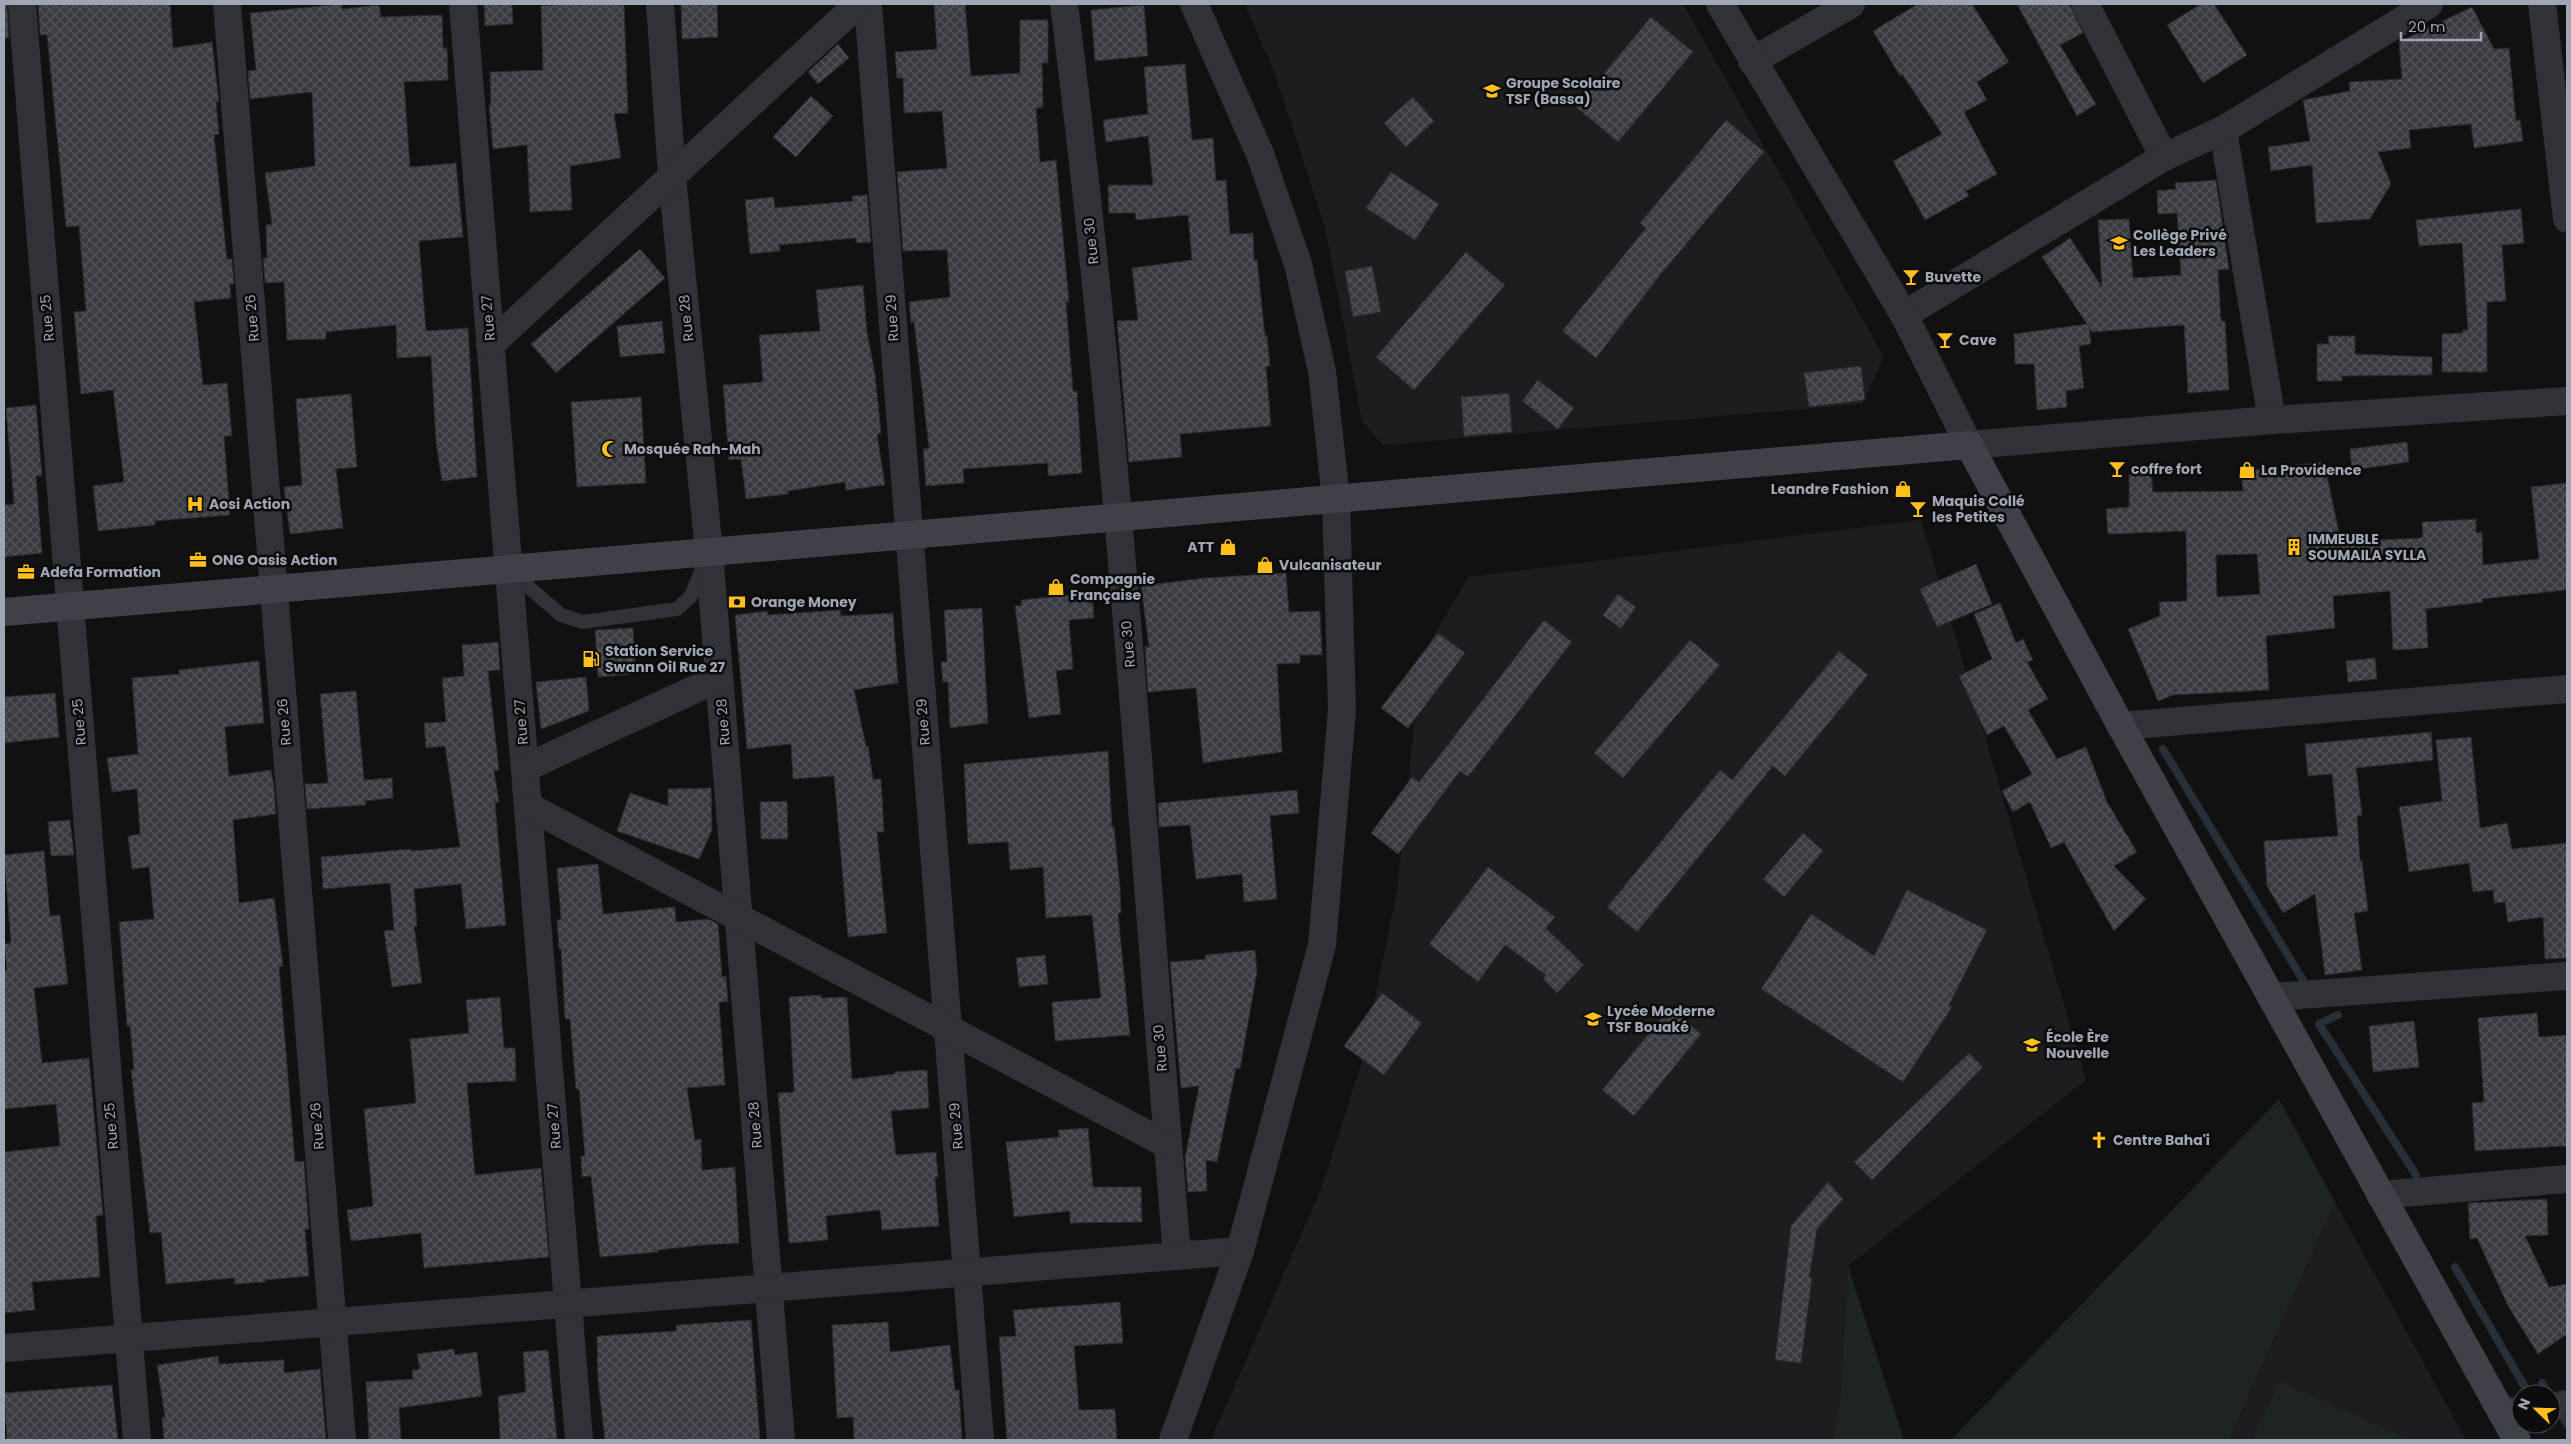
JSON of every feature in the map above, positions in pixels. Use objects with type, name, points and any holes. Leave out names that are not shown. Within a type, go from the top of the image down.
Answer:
[{"type":"main road","points":[[4,612],[1969,445],[2121,726],[2380,1195],[2511,1410]]},
{"type":"street","name":"Rue 25","points":[[22,4],[137,1440]]},
{"type":"street","name":"Rue 26","points":[[227,4],[342,1440]]},
{"type":"street","name":"Rue 27","points":[[463,4],[580,1440]]},
{"type":"street","name":"Rue 28","points":[[660,4],[672,176],[709,552],[781,1440]]},
{"type":"street","points":[[490,345],[858,4]]},
{"type":"street","name":"Rue 29","points":[[868,4],[980,1440]]},
{"type":"street","name":"Rue 30","points":[[1064,4],[1086,188],[1118,517],[1177,1256]]},
{"type":"street","points":[[1173,1440],[1240,1251],[1322,945],[1342,710],[1336,499],[1322,371],[1298,264],[1260,154],[1194,4]]},
{"type":"street","points":[[1720,4],[1904,315],[1969,445],[2272,420],[2567,401]]},
{"type":"street","points":[[1752,60],[1851,4]]},
{"type":"street","points":[[2085,4],[2164,157]]},
{"type":"street","points":[[1904,315],[2164,157],[2223,130],[2429,4]]},
{"type":"street","points":[[2542,4],[2567,219]]},
{"type":"street","points":[[2223,130],[2272,420]]},
{"type":"street","points":[[525,768],[719,678]]},
{"type":"street","points":[[2121,726],[2567,689]]},
{"type":"street","points":[[528,806],[1168,1145]]},
{"type":"street","points":[[2271,997],[2567,976]]},
{"type":"street","points":[[2380,1195],[2567,1179]]},
{"type":"street","points":[[4,1348],[1240,1251]]},
{"type":"lane","points":[[509,569],[561,615],[582,622],[677,610],[691,596],[709,552]]},
{"type":"shaded area","points":[[1245,4],[1683,4],[1884,357],[1862,404],[1383,445],[1362,421],[1325,227],[1275,74]]},
{"type":"shaded area","name":"Lycée Moderne TSF Bouaké","points":[[1921,520],[2086,1080],[1848,1266],[1840,1399],[1833,1440],[1211,1440],[1322,1187],[1362,1061],[1397,891],[1421,658],[1468,577]]},
{"type":"shaded area","points":[[2279,1099],[2335,1202],[2229,1440],[1951,1440]]},
{"type":"shaded area","points":[[2335,1202],[2466,1440],[2229,1440]]},
{"type":"shaded area","points":[[1848,1266],[1904,1440],[1833,1440],[1840,1399]]},
{"type":"shaded area","points":[[2279,1381],[2411,1440],[2252,1440]]},
{"type":"building","points":[[4,4],[7,4],[9,38],[4,38]]},
{"type":"building","points":[[38,4],[170,4],[173,48],[212,42],[219,102],[216,102],[219,134],[214,135],[227,259],[232,259],[234,284],[230,284],[231,298],[194,302],[203,385],[227,383],[232,436],[224,436],[230,515],[155,521],[155,525],[98,531],[93,486],[124,482],[113,390],[81,394],[74,312],[86,311],[79,226],[66,227],[47,35],[40,35]]},
{"type":"building","points":[[342,4],[342,9],[379,5],[381,17],[442,15],[443,48],[447,48],[448,80],[404,82],[410,167],[456,163],[463,237],[419,241],[426,331],[468,328],[477,477],[442,481],[436,442],[431,356],[397,358],[396,325],[326,332],[326,339],[287,340],[284,282],[265,283],[263,258],[267,258],[266,225],[272,224],[265,173],[315,166],[312,92],[250,99],[248,71],[256,70],[250,13]]},
{"type":"building","points":[[484,4],[512,4],[513,24],[485,26]]},
{"type":"building","points":[[624,4],[628,113],[614,114],[621,158],[570,166],[572,210],[530,212],[527,145],[493,149],[489,105],[491,104],[490,72],[543,70],[541,6]]},
{"type":"building","points":[[681,4],[717,4],[718,37],[682,39]]},
{"type":"building","points":[[934,4],[965,4],[971,76],[1020,73],[1020,20],[1048,20],[1048,63],[1042,63],[1043,107],[1036,108],[1040,162],[1056,160],[1069,302],[1066,302],[1073,391],[1077,391],[1082,473],[1048,476],[1048,463],[963,469],[964,483],[926,486],[923,449],[929,448],[914,322],[911,322],[909,302],[950,297],[947,250],[903,251],[897,172],[947,168],[942,111],[904,113],[903,78],[897,78],[895,52],[937,49]]},
{"type":"building","points":[[1918,4],[1972,4],[2009,62],[1977,82],[1987,100],[1964,112],[1997,174],[1966,191],[1969,196],[1925,220],[1893,161],[1942,134],[1902,74],[1900,76],[1873,31]]},
{"type":"building","points":[[2017,4],[2069,4],[2083,33],[2060,45],[2096,104],[2077,116]]},
{"type":"building","points":[[2201,4],[2214,4],[2247,55],[2203,83],[2167,25]]},
{"type":"building","points":[[1144,5],[1148,56],[1095,61],[1091,10]]},
{"type":"building","points":[[2472,7],[2494,49],[2509,48],[2516,121],[2520,120],[2523,141],[2474,148],[2471,124],[2409,130],[2411,148],[2378,152],[2391,184],[2370,219],[2316,223],[2312,165],[2271,171],[2268,147],[2310,141],[2303,100],[2350,91],[2349,82],[2402,79],[2399,42]]},
{"type":"building","points":[[1651,17],[1693,52],[1618,142],[1576,107]]},
{"type":"building","points":[[838,44],[849,58],[818,84],[808,72]]},
{"type":"building","points":[[1185,64],[1192,140],[1213,138],[1216,181],[1226,180],[1230,234],[1253,233],[1254,260],[1257,260],[1270,366],[1266,367],[1271,426],[1180,434],[1182,457],[1129,462],[1117,321],[1138,320],[1132,268],[1192,260],[1188,215],[1136,220],[1135,213],[1109,213],[1108,185],[1153,185],[1148,136],[1106,142],[1103,120],[1148,114],[1144,67]]},
{"type":"building","points":[[811,96],[833,116],[796,157],[773,137]]},
{"type":"building","points":[[1413,97],[1434,121],[1406,147],[1384,123]]},
{"type":"building","points":[[1726,120],[1764,152],[1660,275],[1596,358],[1562,331],[1646,228],[1640,223]]},
{"type":"building","points":[[1391,172],[1439,204],[1415,240],[1366,208]]},
{"type":"building","points":[[2216,180],[2229,269],[2218,270],[2221,321],[2225,321],[2229,390],[2188,393],[2184,325],[2092,332],[2089,327],[2091,344],[2079,346],[2084,388],[2066,391],[2067,407],[2037,410],[2034,364],[2015,364],[2014,334],[2087,324],[2042,257],[2070,238],[2102,287],[2098,220],[2129,219],[2133,278],[2181,275],[2177,213],[2158,214],[2157,191],[2176,189],[2175,183]]},
{"type":"building","points":[[867,195],[871,242],[856,243],[856,238],[779,245],[780,251],[750,254],[745,200],[774,197],[775,208],[853,201],[852,196]]},
{"type":"building","points":[[2521,209],[2524,243],[2502,245],[2506,301],[2487,302],[2487,372],[2442,372],[2442,334],[2463,333],[2463,330],[2468,330],[2462,243],[2419,246],[2416,220]]},
{"type":"building","points":[[640,249],[665,278],[556,373],[531,344]]},
{"type":"building","points":[[1466,252],[1505,285],[1414,390],[1376,357]]},
{"type":"building","points":[[1372,266],[1381,312],[1353,317],[1345,271]]},
{"type":"building","points":[[863,285],[867,332],[875,374],[881,433],[877,434],[885,485],[846,490],[845,482],[788,491],[788,494],[746,499],[741,459],[729,460],[723,385],[763,382],[759,335],[820,331],[816,290]]},
{"type":"building","points":[[662,321],[665,353],[620,357],[617,326]]},
{"type":"building","points":[[2328,336],[2355,336],[2355,354],[2432,357],[2432,375],[2342,376],[2342,381],[2317,381],[2317,344],[2329,344]]},
{"type":"building","points":[[1861,366],[1865,400],[1809,407],[1804,373]]},
{"type":"building","points":[[1538,380],[1574,408],[1558,429],[1522,401]]},
{"type":"building","points":[[1509,393],[1512,432],[1464,436],[1461,397]]},
{"type":"building","points":[[351,394],[357,467],[336,469],[343,528],[290,534],[284,487],[302,485],[296,399]]},
{"type":"building","points":[[641,397],[646,483],[577,487],[571,402]]},
{"type":"building","points":[[36,405],[42,476],[36,476],[42,553],[4,557],[4,505],[14,504],[6,408]]},
{"type":"building","points":[[2407,442],[2409,462],[2352,470],[2350,449]]},
{"type":"building","points":[[2324,462],[2341,542],[2419,538],[2423,537],[2422,522],[2476,519],[2476,533],[2482,532],[2483,565],[2539,559],[2531,487],[2567,483],[2567,590],[2482,599],[2483,602],[2426,609],[2428,648],[2393,650],[2390,591],[2333,596],[2335,628],[2266,636],[2269,690],[2173,695],[2158,701],[2128,629],[2160,616],[2159,602],[2187,601],[2186,531],[2108,534],[2106,509],[2129,507],[2129,474],[2151,472],[2153,492],[2243,491],[2241,471]],"holes":[[[2257,554],[2260,594],[2217,597],[2216,555]]]},
{"type":"building","points":[[1976,564],[1992,604],[1937,627],[1920,589]]},
{"type":"building","points":[[1286,573],[1289,612],[1320,611],[1322,655],[1300,655],[1300,663],[1277,664],[1282,752],[1203,763],[1196,688],[1148,692],[1145,647],[1149,647],[1141,586],[1205,578]]},
{"type":"building","points":[[1092,593],[1094,618],[1069,620],[1073,669],[1056,671],[1061,714],[1029,718],[1015,606],[1022,605],[1021,600]]},
{"type":"building","points":[[1618,594],[1636,607],[1621,629],[1603,615]]},
{"type":"building","points":[[2000,603],[2016,643],[2023,639],[2033,660],[2027,662],[2048,699],[2028,710],[2057,759],[2086,747],[2107,802],[2137,852],[2114,866],[2146,899],[2114,931],[2064,842],[2051,848],[2030,802],[2013,812],[2002,791],[2032,774],[2004,726],[1987,735],[1959,676],[1992,659],[1974,614]]},
{"type":"building","points":[[982,608],[988,723],[950,728],[948,682],[943,682],[941,662],[947,662],[944,610]]},
{"type":"building","points":[[840,610],[841,616],[893,613],[898,683],[854,690],[866,746],[868,746],[873,779],[881,779],[884,832],[877,832],[887,933],[848,937],[834,776],[793,779],[791,744],[747,749],[735,615],[767,611],[768,615]]},
{"type":"building","points":[[1544,620],[1572,642],[1468,777],[1460,771],[1398,854],[1371,833],[1412,777],[1419,782]]},
{"type":"building","points":[[633,628],[636,674],[598,677],[595,630]]},
{"type":"building","points":[[1438,633],[1465,653],[1408,728],[1381,708]]},
{"type":"building","points":[[1690,640],[1720,665],[1623,778],[1594,753]]},
{"type":"building","points":[[498,642],[500,670],[488,671],[499,770],[494,771],[499,802],[495,803],[506,925],[466,929],[461,884],[414,889],[417,926],[414,926],[422,983],[392,987],[384,931],[394,930],[390,883],[323,889],[321,857],[411,849],[411,851],[460,847],[445,746],[426,748],[424,723],[446,722],[442,678],[464,676],[462,645]]},
{"type":"building","points":[[1839,651],[1868,675],[1785,776],[1773,766],[1637,932],[1607,907],[1720,770],[1732,780]]},
{"type":"building","points":[[2375,658],[2377,679],[2348,682],[2346,661]]},
{"type":"building","points":[[259,661],[264,723],[225,727],[229,776],[271,770],[276,814],[233,820],[239,903],[274,898],[283,966],[279,967],[295,1162],[304,1161],[309,1229],[305,1229],[309,1276],[234,1284],[234,1278],[166,1284],[161,1232],[150,1233],[131,1070],[134,1070],[130,1026],[127,1026],[119,922],[154,919],[149,867],[132,869],[128,836],[140,834],[137,789],[112,792],[107,758],[138,754],[132,678],[179,674],[179,670]]},
{"type":"building","points":[[586,677],[589,711],[541,729],[536,682]]},
{"type":"building","points":[[356,691],[364,780],[392,778],[393,798],[365,801],[366,805],[307,809],[305,784],[328,783],[320,694]]},
{"type":"building","points":[[55,693],[59,737],[4,743],[4,697]]},
{"type":"building","points":[[2431,732],[2433,760],[2356,768],[2362,815],[2357,816],[2360,861],[2362,861],[2368,911],[2354,913],[2362,970],[2325,975],[2315,894],[2283,913],[2267,886],[2264,841],[2338,836],[2332,774],[2308,776],[2305,744]]},
{"type":"building","points":[[2471,737],[2480,828],[2507,823],[2512,849],[2567,843],[2567,958],[2545,959],[2543,917],[2508,922],[2505,902],[2494,903],[2493,890],[2473,892],[2469,863],[2409,872],[2399,807],[2442,801],[2436,740]]},
{"type":"building","points":[[1108,751],[1112,827],[1114,827],[1120,888],[1121,913],[1118,913],[1130,1035],[1055,1041],[1052,1002],[1101,998],[1092,915],[1046,918],[1043,867],[1010,870],[1008,842],[968,844],[964,764]]},
{"type":"building","points":[[711,788],[712,830],[699,859],[617,831],[630,793],[668,806],[668,789]]},
{"type":"building","points":[[1297,790],[1299,813],[1270,816],[1277,899],[1244,902],[1242,874],[1196,879],[1190,825],[1159,827],[1158,803]]},
{"type":"building","points":[[787,801],[788,839],[761,839],[760,802]]},
{"type":"building","points":[[70,820],[74,855],[51,856],[48,822]]},
{"type":"building","points":[[1803,833],[1823,851],[1784,897],[1763,879]]},
{"type":"building","points":[[44,851],[50,916],[60,915],[68,984],[34,988],[42,1063],[89,1058],[103,1215],[96,1216],[100,1277],[32,1282],[35,1310],[4,1313],[4,1152],[60,1146],[56,1104],[4,1109],[4,971],[7,970],[4,944],[11,943],[4,855]]},
{"type":"building","points":[[598,864],[603,914],[675,907],[676,922],[708,919],[718,924],[722,977],[726,976],[728,1002],[719,1002],[725,1085],[687,1088],[695,1140],[701,1139],[702,1170],[735,1167],[739,1243],[703,1245],[658,1250],[658,1252],[600,1257],[591,1176],[582,1177],[581,1156],[585,1156],[579,1089],[576,1089],[570,1019],[565,1019],[561,949],[559,949],[557,920],[561,920],[557,868]]},
{"type":"building","points":[[1488,867],[1555,917],[1546,928],[1584,965],[1557,993],[1543,979],[1546,975],[1505,945],[1478,982],[1429,944]]},
{"type":"building","points":[[1907,890],[1987,930],[1949,1005],[1952,1007],[1903,1082],[1761,989],[1811,914],[1874,956]]},
{"type":"building","points":[[1255,950],[1257,972],[1240,1069],[1236,1068],[1217,1162],[1206,1160],[1207,1191],[1188,1192],[1185,1158],[1199,1086],[1181,1088],[1170,962],[1206,959],[1205,955]]},
{"type":"building","points":[[1045,955],[1048,984],[1019,987],[1016,958]]},
{"type":"building","points":[[1382,993],[1422,1023],[1384,1075],[1344,1046]]},
{"type":"building","points":[[821,995],[821,998],[847,997],[852,1079],[895,1074],[895,1072],[927,1070],[929,1108],[891,1111],[896,1155],[936,1152],[938,1177],[935,1177],[939,1226],[882,1230],[880,1210],[826,1216],[828,1240],[789,1243],[778,1093],[794,1092],[789,997]]},
{"type":"building","points":[[500,997],[504,1048],[515,1048],[516,1081],[467,1083],[475,1175],[541,1168],[549,1257],[424,1268],[421,1233],[351,1241],[347,1210],[373,1206],[364,1109],[416,1103],[410,1039],[469,1033],[466,1000]]},
{"type":"building","points":[[1670,1008],[1701,1034],[1634,1116],[1602,1090]]},
{"type":"building","points":[[2537,1013],[2539,1037],[2567,1035],[2567,1146],[2475,1151],[2472,1103],[2484,1102],[2478,1018]]},
{"type":"building","points":[[2414,1021],[2419,1067],[2373,1072],[2369,1026]]},
{"type":"building","points":[[1969,1053],[1983,1067],[1872,1180],[1854,1162]]},
{"type":"building","points":[[1088,1128],[1093,1187],[1141,1187],[1142,1222],[1070,1223],[1070,1211],[1014,1217],[1006,1142],[1059,1137],[1058,1130]]},
{"type":"building","points":[[1828,1182],[1843,1199],[1817,1229],[1809,1278],[1812,1278],[1801,1363],[1775,1360],[1791,1226]]},
{"type":"building","points":[[2547,1199],[2548,1235],[2525,1236],[2549,1287],[2567,1284],[2567,1334],[2538,1354],[2508,1306],[2477,1238],[2470,1239],[2468,1203]]},
{"type":"building","points":[[1120,1302],[1123,1343],[1074,1346],[1079,1410],[1115,1409],[1117,1440],[1007,1440],[999,1337],[1016,1336],[1013,1310]]},
{"type":"building","points":[[751,1320],[760,1440],[605,1440],[598,1381],[597,1336],[676,1331],[676,1325]]},
{"type":"building","points":[[888,1322],[890,1352],[950,1345],[955,1390],[959,1390],[962,1440],[854,1440],[853,1417],[837,1418],[832,1325]]},
{"type":"building","points":[[454,1349],[455,1355],[477,1352],[482,1396],[399,1408],[401,1440],[369,1440],[366,1382],[413,1379],[412,1370],[420,1369],[417,1354]]},
{"type":"building","points":[[548,1350],[557,1439],[500,1440],[498,1396],[526,1392],[523,1352]]},
{"type":"building","points":[[218,1356],[219,1364],[284,1360],[284,1373],[320,1369],[326,1439],[164,1440],[162,1417],[165,1417],[157,1365]]},
{"type":"building","points":[[112,1385],[118,1440],[7,1440],[4,1393]]},
{"type":"waterway","points":[[2163,749],[2304,982]]},
{"type":"waterway","points":[[2323,1022],[2338,1015]]},
{"type":"waterway","points":[[2319,1024],[2416,1175]]},
{"type":"waterway","points":[[2455,1267],[2523,1384]]},
{"type":"waterway","points":[[2561,1414],[2567,1424]]},
{"type":"place","name":"Groupe Scolaire TSF (Bassa)","points":[[1492,91]]},
{"type":"place","name":"Collège Privé Les Leaders","points":[[2119,243]]},
{"type":"place","name":"Buvette","points":[[1911,277]]},
{"type":"place","name":"Cave","points":[[1945,340]]},
{"type":"place","name":"Mosquée Rah-Mah","points":[[610,449]]},
{"type":"place","name":"coffre fort","points":[[2117,469]]},
{"type":"place","name":"La Providence","points":[[2247,470]]},
{"type":"place","name":"Leandre Fashion","points":[[1903,489]]},
{"type":"place","name":"Aosi Action","points":[[195,504]]},
{"type":"place","name":"Maquis Collé les Petites","points":[[1918,509]]},
{"type":"place","name":"ATT","points":[[1228,547]]},
{"type":"place","name":"IMMEUBLE SOUMAILA SYLLA","points":[[2294,547]]},
{"type":"place","name":"ONG Oasis Action","points":[[198,560]]},
{"type":"place","name":"Vulcanisateur","points":[[1265,565]]},
{"type":"place","name":"Adefa Formation","points":[[26,572]]},
{"type":"place","name":"Compagnie Française","points":[[1056,587]]},
{"type":"place","name":"Orange Money","points":[[737,602]]},
{"type":"place","name":"Station Service Swann Oil Rue 27","points":[[591,659]]},
{"type":"place","name":"Lycée Moderne TSF Bouaké","points":[[1593,1019]]},
{"type":"place","name":"École Ère Nouvelle","points":[[2032,1045]]},
{"type":"place","name":"Centre Baha'i","points":[[2099,1140]]}]
